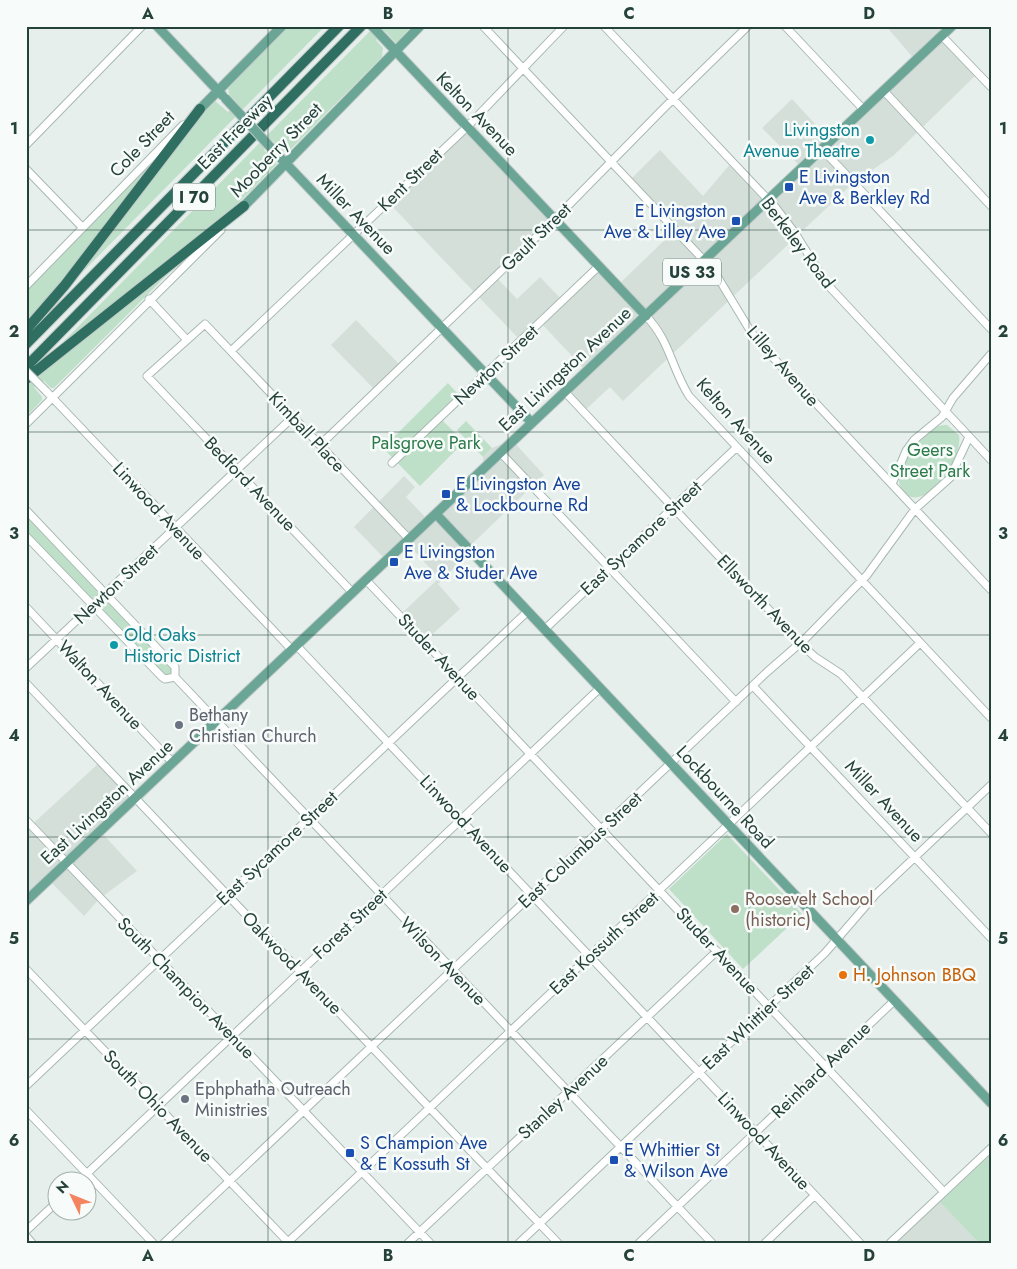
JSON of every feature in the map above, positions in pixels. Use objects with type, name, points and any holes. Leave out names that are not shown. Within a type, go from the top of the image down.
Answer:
[{"type":"highway","name":"East Freeway","points":[[26,344],[339,26]]},
{"type":"highway","name":"East Freeway","points":[[26,369],[362,26]]},
{"type":"highway","points":[[26,330],[65,285],[200,109]]},
{"type":"highway","points":[[26,379],[244,206]]},
{"type":"main road","name":"Miller Avenue","points":[[157,26],[532,423]]},
{"type":"main road","name":"Cole Street","points":[[200,109],[222,94],[282,26]]},
{"type":"main road","name":"Kelton Avenue","points":[[372,26],[646,316]]},
{"type":"main road","name":"Mooberry Street","points":[[244,206],[420,26]]},
{"type":"main road","name":"East Livingston Avenue","points":[[26,901],[864,110],[946,30]]},
{"type":"main road","name":"Lockbourne Road","points":[[436,514],[991,1103]]},
{"type":"street","points":[[26,146],[142,26]]},
{"type":"street","name":"Lilley Avenue","points":[[483,26],[723,281],[756,339],[991,590]]},
{"type":"street","name":"Kent Street","points":[[231,351],[467,127],[564,26]]},
{"type":"street","name":"Berkeley Road","points":[[604,26],[768,200],[789,225],[826,283],[991,460]]},
{"type":"street","name":"Gault Street","points":[[320,445],[555,219],[748,26]]},
{"type":"street","points":[[785,26],[864,110]]},
{"type":"street","points":[[946,30],[991,87]]},
{"type":"street","points":[[884,91],[991,206]]},
{"type":"street","name":"Cole Street","points":[[26,286],[200,109]]},
{"type":"street","points":[[822,149],[991,329]]},
{"type":"street","points":[[26,169],[83,228]]},
{"type":"street","name":"Mooberry Street","points":[[26,424],[244,206]]},
{"type":"street","name":"Newton Street","points":[[392,463],[599,266]]},
{"type":"street","points":[[149,300],[187,340]]},
{"type":"street","name":"Kelton Avenue","points":[[646,316],[665,340],[679,380],[689,396],[991,718]]},
{"type":"street","name":"Kimball Place","points":[[187,340],[205,324],[409,539]]},
{"type":"street","name":"Bedford Avenue","points":[[187,340],[147,376],[353,593]]},
{"type":"street","points":[[892,484],[906,451],[923,431],[942,417],[952,398],[991,354]]},
{"type":"street","name":"Linwood Avenue","points":[[26,369],[175,528],[389,743],[860,1243]]},
{"type":"street","name":"Ellsworth Avenue","points":[[565,392],[800,643],[815,657],[841,674],[991,833]]},
{"type":"street","name":"Newton Street","points":[[26,668],[293,417]]},
{"type":"street","name":"East Columbus Street","points":[[164,1243],[800,643],[862,581],[915,509],[950,478],[969,437]]},
{"type":"street","name":"East Sycamore Street","points":[[545,629],[737,447]]},
{"type":"street","points":[[501,453],[736,702]]},
{"type":"street","name":"Wilson Avenue","points":[[26,510],[175,666],[175,677],[712,1243]]},
{"type":"street","name":"Wilson Avenue","points":[[26,536],[162,677],[166,679],[175,677]]},
{"type":"street","name":"Studer Avenue","points":[[366,580],[944,1192]]},
{"type":"street","name":"Walton Avenue","points":[[26,607],[173,763]]},
{"type":"street","name":"East Sycamore Street","points":[[26,1086],[528,611]]},
{"type":"street","name":"East Kossuth Street","points":[[288,1242],[920,643]]},
{"type":"street","name":"Oakwood Avenue","points":[[26,683],[558,1243]]},
{"type":"street","name":"Miller Avenue","points":[[753,686],[991,938]]},
{"type":"street","name":"Forest Street","points":[[87,1172],[600,688]]},
{"type":"street","name":"East Whittier Street","points":[[519,1243],[769,1006],[837,939],[876,894],[991,786]]},
{"type":"street","name":"South Champion Avenue","points":[[26,820],[430,1243]]},
{"type":"street","name":"Stanley Avenue","points":[[408,1243],[717,951]]},
{"type":"street","name":"South Ohio Avenue","points":[[26,969],[288,1242]]},
{"type":"street","name":"Reinhard Avenue","points":[[639,1243],[894,1001]]},
{"type":"street","points":[[26,1110],[85,1172]]},
{"type":"street","points":[[890,1243],[991,1148]]},
{"type":"street","points":[[98,1186],[153,1243]]},
{"type":"street","points":[[765,1243],[815,1195]]},
{"type":"street","points":[[26,1231],[48,1210]]},
{"type":"street","points":[[26,1236],[32,1243]]},
{"type":"shaded area","points":[[886,26],[942,26],[946,31],[948,40],[978,73],[893,156],[854,182],[623,401],[610,387],[582,413],[564,392],[586,371],[541,323],[521,341],[387,201],[466,127],[556,220],[496,277],[517,299],[540,277],[563,301],[599,267],[617,286],[675,230],[629,181],[660,150],[703,196],[732,162],[767,200],[801,167],[762,128],[792,99],[830,140],[915,60]]},
{"type":"shaded area","points":[[356,320],[401,366],[376,391],[331,345]]},
{"type":"shaded area","points":[[512,440],[544,475],[472,544],[470,552],[438,584],[460,609],[424,642],[399,616],[439,578],[406,542],[386,560],[354,527],[404,476],[415,487],[406,497],[428,520],[483,467],[483,457],[492,448]]},
{"type":"shaded area","points":[[100,762],[135,798],[100,831],[137,871],[99,899],[84,916],[49,880],[26,901],[26,830]]},
{"type":"shaded area","points":[[937,1198],[979,1243],[890,1243]]},
{"type":"green space","points":[[288,26],[325,26],[57,298],[198,117],[215,101],[228,112],[237,103],[229,94],[228,88]]},
{"type":"green space","points":[[375,26],[412,26],[396,43],[385,31],[376,40],[383,48],[382,57],[289,151],[284,152],[272,140],[264,150],[277,164],[224,217],[66,343],[64,341]]},
{"type":"green space","points":[[152,162],[56,290],[26,324],[26,291]]},
{"type":"green space","points":[[171,271],[54,388],[51,388],[44,381],[34,387],[42,397],[42,400],[26,417],[26,386]]},
{"type":"green space","name":"Palsgrove Park","points":[[448,383],[458,394],[437,415],[464,442],[420,486],[383,448]]},
{"type":"green space","points":[[466,421],[492,448],[483,457],[457,430]]},
{"type":"green space","name":"Geers Street Park","points":[[947,425],[959,435],[959,447],[955,460],[948,473],[929,493],[918,497],[909,496],[901,488],[899,472],[901,466],[915,442],[937,426]]},
{"type":"green space","points":[[26,511],[175,668],[176,673],[166,679],[26,534]]},
{"type":"green space","points":[[727,834],[802,914],[743,969],[669,889]]},
{"type":"green space","points":[[991,1154],[991,1243],[979,1243],[940,1202]]},
{"type":"place","name":"Livingston Avenue Theatre","points":[[870,140]]},
{"type":"place","name":"E Livingston Ave & Berkley Rd","points":[[789,187]]},
{"type":"place","name":"E Livingston Ave & Lilley Ave","points":[[736,221]]},
{"type":"place","name":"E Livingston Ave & Lockbourne Rd","points":[[446,494]]},
{"type":"place","name":"E Livingston Ave & Studer Ave","points":[[394,562]]},
{"type":"place","name":"Old Oaks Historic District","points":[[114,645]]},
{"type":"place","name":"Bethany Christian Church","points":[[179,725]]},
{"type":"place","name":"Roosevelt School (historic)","points":[[735,909]]},
{"type":"place","name":"H. Johnson BBQ","points":[[843,975]]},
{"type":"place","name":"Ephphatha Outreach Ministries","points":[[185,1099]]},
{"type":"place","name":"S Champion Ave & E Kossuth St","points":[[350,1153]]},
{"type":"place","name":"E Whittier St & Wilson Ave","points":[[614,1160]]}]
